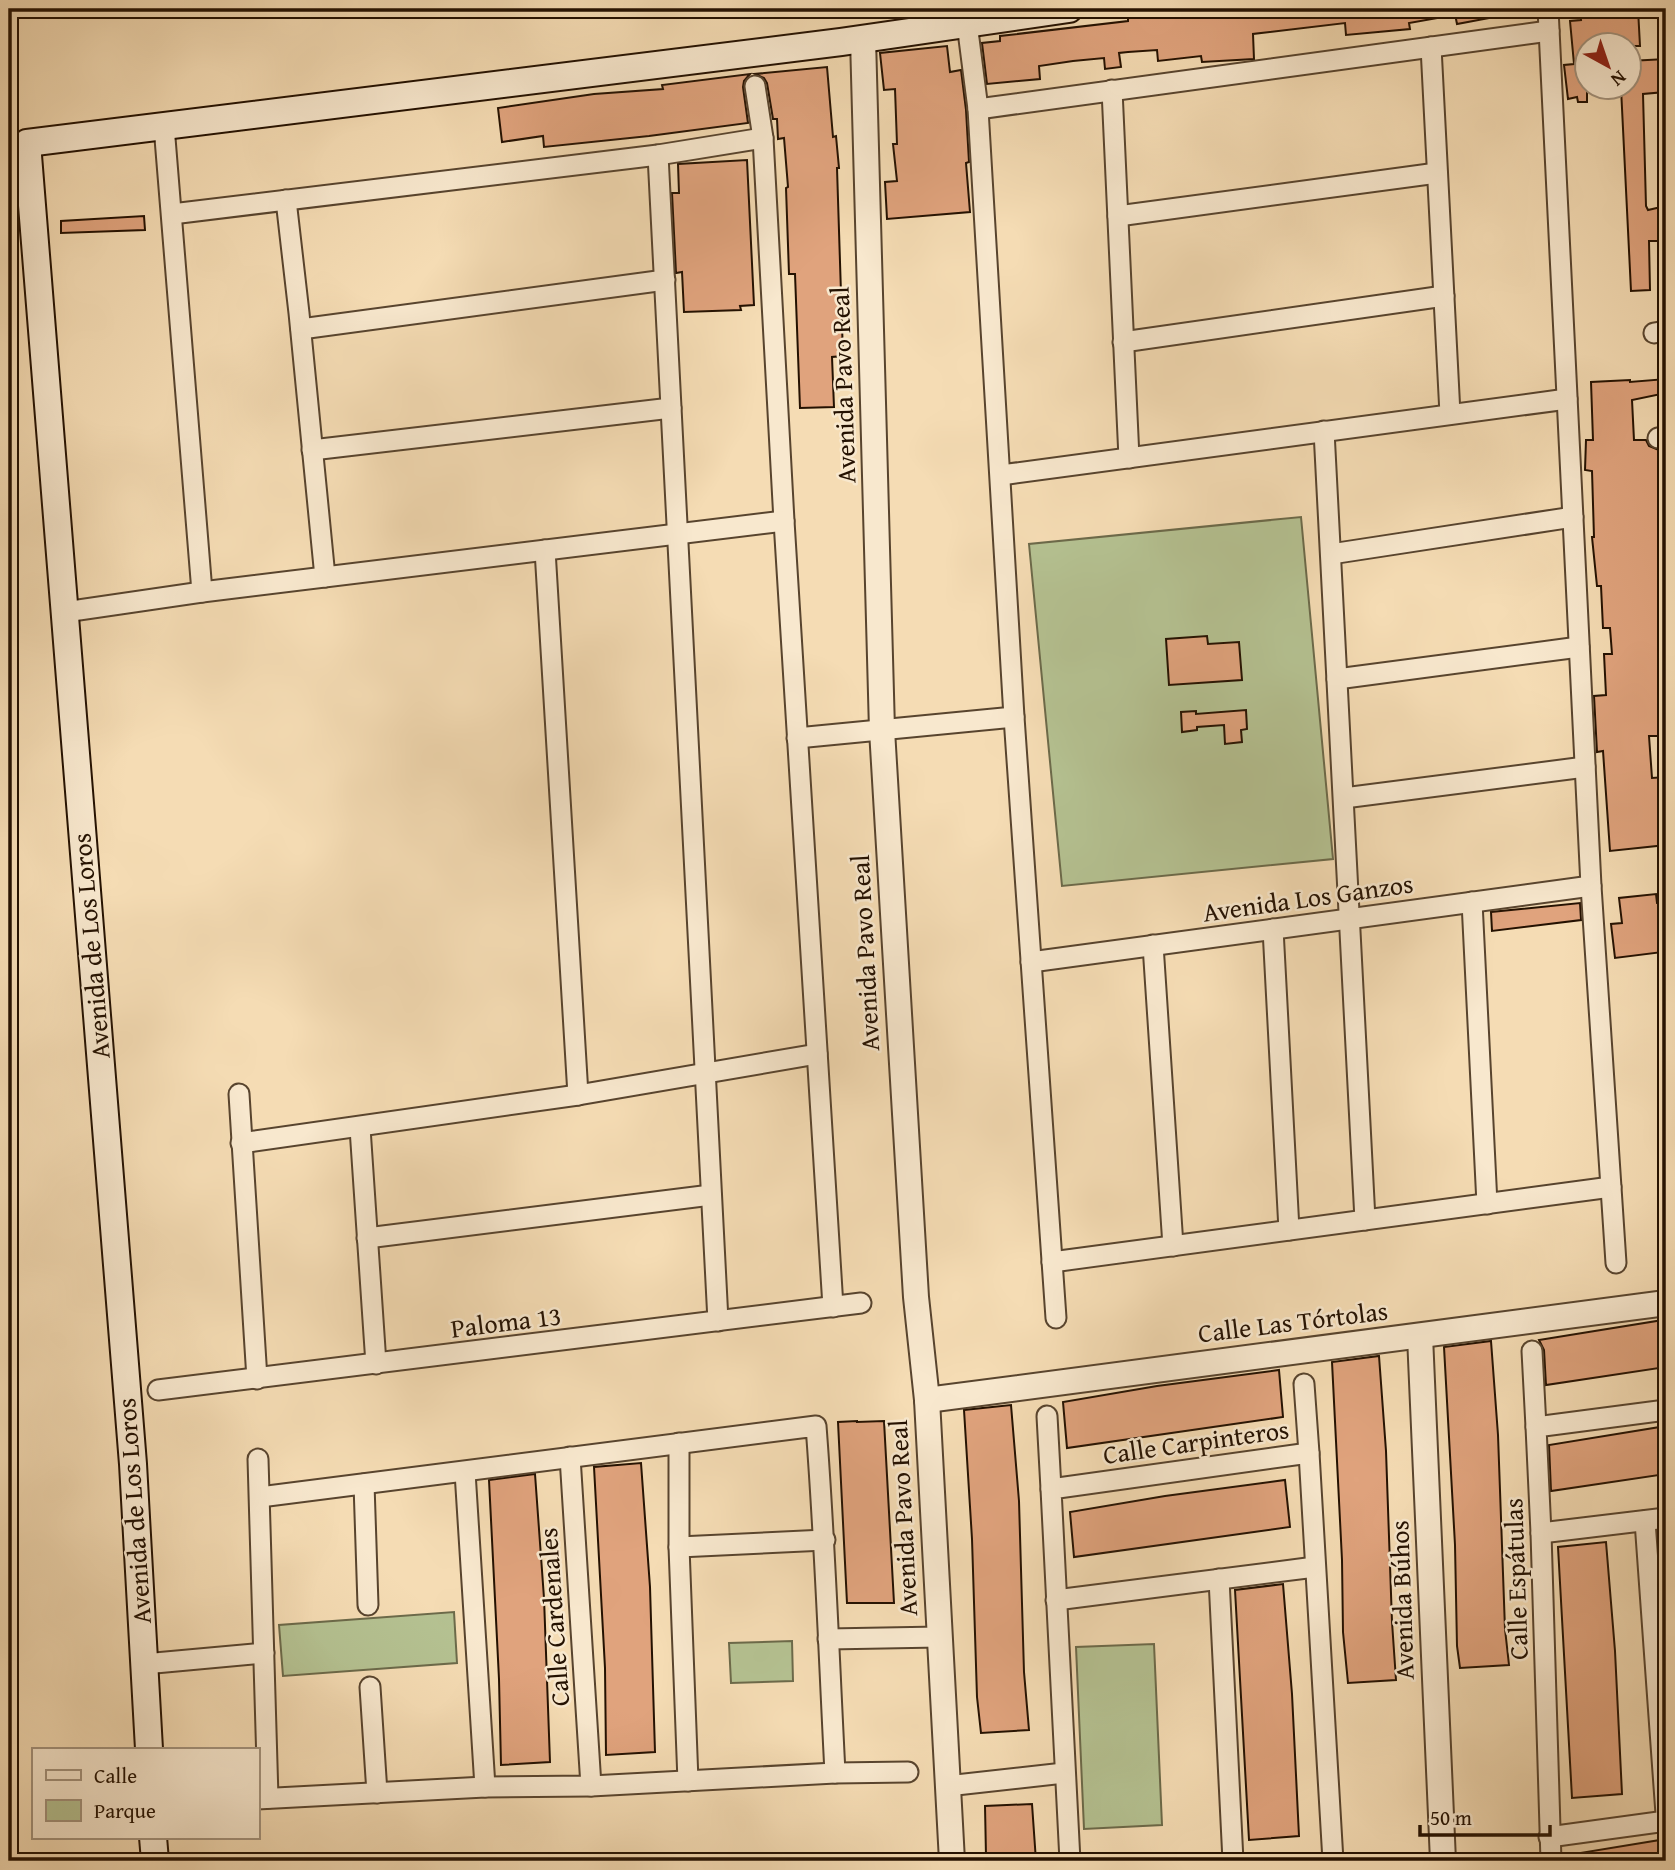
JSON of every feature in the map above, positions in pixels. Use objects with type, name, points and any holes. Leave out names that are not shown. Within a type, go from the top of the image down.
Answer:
[{"type":"main road","points":[[164,126],[863,39],[1069,9]]},
{"type":"main road","name":"Avenida de Los Loros","points":[[149,1748],[132,1464],[65,612],[19,181],[27,143],[164,126]]},
{"type":"main road","points":[[153,1839],[155,1861]]},
{"type":"street","points":[[1548,9],[1591,886],[1616,1263]]},
{"type":"street","points":[[968,32],[978,108],[1014,717],[1056,1318]]},
{"type":"street","points":[[978,108],[1549,32]]},
{"type":"street","name":"Avenida Pavo Real","points":[[863,39],[882,730],[916,1297],[927,1399],[951,1861]]},
{"type":"street","points":[[1431,47],[1450,414]]},
{"type":"street","points":[[755,86],[764,138],[784,521],[833,1307]]},
{"type":"street","points":[[1112,90],[1129,458]]},
{"type":"street","points":[[164,126],[202,592]]},
{"type":"street","points":[[172,214],[658,155],[764,138]]},
{"type":"street","points":[[658,155],[718,1321]]},
{"type":"street","points":[[1118,216],[1437,173]]},
{"type":"street","points":[[286,200],[325,577]]},
{"type":"street","points":[[301,330],[664,280]]},
{"type":"street","points":[[1123,342],[1444,296]]},
{"type":"street","points":[[1001,475],[1567,399]]},
{"type":"street","points":[[313,450],[671,408]]},
{"type":"street","points":[[1324,431],[1365,1220]]},
{"type":"street","points":[[1331,554],[1573,517]]},
{"type":"street","points":[[65,612],[676,532],[784,521]]},
{"type":"street","points":[[545,550],[578,1096]]},
{"type":"street","points":[[1337,679],[1579,647]]},
{"type":"street","points":[[797,738],[1014,717]]},
{"type":"street","points":[[1343,798],[1585,767]]},
{"type":"street","name":"Avenida Los Ganzos","points":[[1031,962],[1591,886]]},
{"type":"street","points":[[1472,902],[1487,1204]]},
{"type":"street","points":[[1273,929],[1289,1230]]},
{"type":"street","points":[[1153,945],[1172,1246]]},
{"type":"street","points":[[241,1143],[578,1096],[817,1054]]},
{"type":"street","points":[[239,1094],[257,1379]]},
{"type":"street","points":[[359,1128],[376,1364]]},
{"type":"street","points":[[1052,1262],[1611,1187]]},
{"type":"street","points":[[367,1238],[711,1195]]},
{"type":"street","name":"Paloma 13","points":[[158,1391],[861,1303]]},
{"type":"street","name":"Calle Las Tórtolas","points":[[927,1399],[1666,1303]]},
{"type":"street","name":"Avenida Búhos","points":[[1420,1336],[1443,1861]]},
{"type":"street","name":"Calle Espátulas","points":[[1532,1351],[1541,1533],[1550,1861]]},
{"type":"street","points":[[1304,1384],[1309,1453]]},
{"type":"street","points":[[1535,1427],[1666,1410]]},
{"type":"street","points":[[1047,1416],[1070,1861]]},
{"type":"street","points":[[260,1497],[816,1426],[825,1540],[835,1773]]},
{"type":"street","points":[[679,1443],[678,1547],[688,1781]]},
{"type":"street","name":"Calle Carpinteros","points":[[1051,1489],[1309,1453],[1333,1861]]},
{"type":"street","name":"Calle Cardenales","points":[[570,1457],[591,1786]]},
{"type":"street","points":[[258,1459],[264,1653],[263,1799],[485,1787],[591,1786],[835,1773],[908,1772]]},
{"type":"street","points":[[465,1472],[485,1787]]},
{"type":"street","points":[[364,1484],[368,1605]]},
{"type":"street","points":[[1541,1533],[1666,1518]]},
{"type":"street","points":[[1645,1521],[1659,1621],[1666,1814]]},
{"type":"street","points":[[678,1547],[825,1540]]},
{"type":"street","points":[[1056,1600],[1315,1567]]},
{"type":"street","points":[[1219,1579],[1233,1861]]},
{"type":"street","points":[[828,1639],[939,1637]]},
{"type":"street","points":[[144,1664],[264,1653]]},
{"type":"street","points":[[370,1687],[377,1793]]},
{"type":"street","points":[[947,1786],[1064,1773]]},
{"type":"street","points":[[1549,1837],[1666,1821]]},
{"type":"green space","points":[[1301,517],[1333,859],[1062,886],[1029,544]]},
{"type":"green space","points":[[454,1612],[457,1663],[283,1676],[279,1625]]},
{"type":"green space","points":[[792,1641],[793,1681],[731,1683],[729,1643]]},
{"type":"green space","points":[[1154,1644],[1162,1825],[1084,1829],[1076,1647]]},
{"type":"building","points":[[1201,9],[1448,9],[1449,16],[1409,23],[1410,29],[1346,35],[1345,23],[1253,34],[1254,59],[1202,62],[1201,56],[1158,61],[1157,50],[1128,52],[1119,53],[1121,67],[1105,69],[1104,58],[1073,61],[1039,66],[1040,79],[987,84],[982,43],[1000,41],[1000,36],[1128,21],[1128,18]]},
{"type":"building","points":[[1454,9],[1499,9],[1500,16],[1457,24]]},
{"type":"building","points":[[1638,9],[1639,32],[1574,32],[1574,64],[1570,21],[1581,20],[1580,11]]},
{"type":"building","points":[[947,46],[950,72],[961,70],[966,110],[970,212],[887,219],[885,182],[897,181],[893,144],[897,144],[895,89],[884,90],[880,53]]},
{"type":"building","points":[[1666,59],[1665,92],[1644,94],[1644,60]]},
{"type":"building","points":[[1574,64],[1574,98],[1568,99],[1564,65]]},
{"type":"building","points":[[827,67],[833,137],[836,136],[839,168],[843,356],[832,357],[834,407],[800,408],[795,274],[789,274],[788,187],[784,138],[778,139],[777,119],[773,119],[767,83],[764,78],[755,74]]},
{"type":"building","points":[[750,74],[743,87],[748,123],[544,147],[543,136],[502,142],[498,108],[594,94],[663,89],[662,85]]},
{"type":"building","points":[[1622,102],[1643,102],[1646,206],[1648,210],[1661,207],[1663,241],[1649,241],[1650,290],[1631,291]]},
{"type":"building","points":[[747,160],[754,305],[740,306],[741,310],[684,312],[682,272],[676,273],[672,193],[679,193],[678,164]]},
{"type":"building","points":[[144,216],[145,230],[61,233],[61,221]]},
{"type":"building","points":[[1666,379],[1666,393],[1632,400],[1634,440],[1646,440],[1649,446],[1659,450],[1659,497],[1662,497],[1666,593],[1666,736],[1649,736],[1652,778],[1666,777],[1666,845],[1610,851],[1603,751],[1597,752],[1594,696],[1606,695],[1604,654],[1612,654],[1610,628],[1603,628],[1601,586],[1597,586],[1592,537],[1592,471],[1585,470],[1586,440],[1593,440],[1591,382]]},
{"type":"building","points":[[1207,636],[1208,644],[1239,642],[1242,680],[1169,685],[1166,639]]},
{"type":"building","points":[[1246,710],[1247,729],[1241,730],[1242,742],[1225,744],[1224,725],[1197,727],[1197,730],[1182,732],[1181,712],[1196,711],[1196,714]]},
{"type":"building","points":[[1656,894],[1657,903],[1666,902],[1666,947],[1662,947],[1663,952],[1615,958],[1611,924],[1622,923],[1619,898]]},
{"type":"building","points":[[1580,903],[1581,920],[1492,931],[1491,912]]},
{"type":"building","points":[[1663,1320],[1666,1367],[1546,1385],[1544,1350],[1539,1340]]},
{"type":"building","points":[[1491,1341],[1509,1665],[1460,1668],[1444,1347]]},
{"type":"building","points":[[1379,1356],[1396,1680],[1348,1683],[1343,1632],[1332,1362]]},
{"type":"building","points":[[1279,1370],[1283,1417],[1067,1448],[1063,1402]]},
{"type":"building","points":[[1011,1405],[1019,1501],[1024,1672],[1029,1730],[981,1733],[977,1697],[972,1539],[964,1410]]},
{"type":"building","points":[[884,1421],[894,1603],[847,1603],[838,1422]]},
{"type":"building","points":[[1666,1426],[1666,1474],[1551,1491],[1549,1445]]},
{"type":"building","points":[[641,1463],[650,1587],[655,1752],[606,1755],[605,1668],[594,1467]]},
{"type":"building","points":[[535,1474],[544,1598],[550,1762],[501,1765],[489,1480]]},
{"type":"building","points":[[1285,1480],[1290,1527],[1074,1557],[1070,1512]]},
{"type":"building","points":[[1606,1542],[1622,1794],[1572,1798],[1558,1547]]},
{"type":"building","points":[[1283,1584],[1299,1836],[1249,1840],[1235,1590]]},
{"type":"building","points":[[1032,1804],[1036,1861],[1016,1861],[1016,1854],[986,1856],[985,1806]]},
{"type":"building","points":[[1666,1839],[1666,1860],[1580,1861],[1580,1853]]}]
